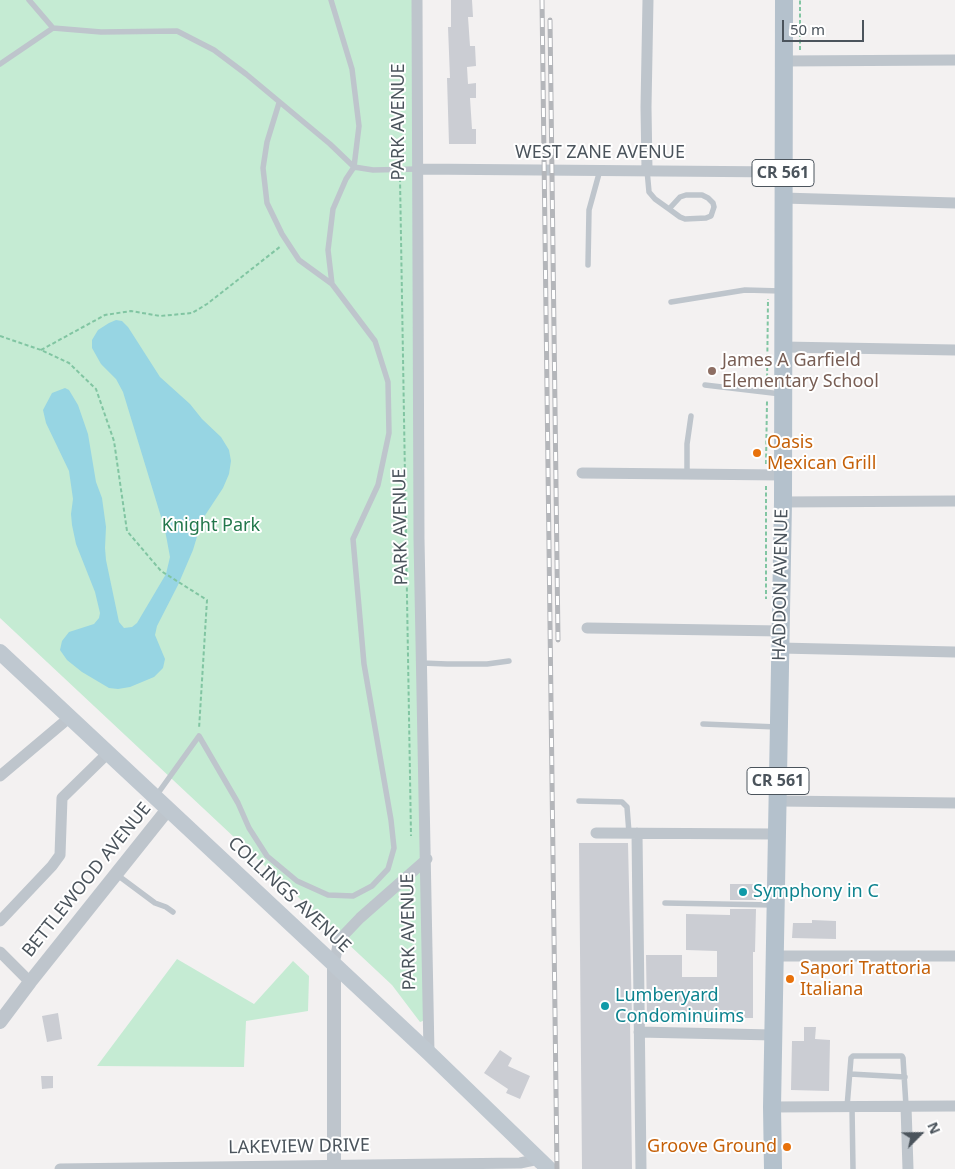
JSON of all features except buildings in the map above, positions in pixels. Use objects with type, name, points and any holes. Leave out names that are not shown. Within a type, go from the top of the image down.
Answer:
[{"type":"main road","name":"HADDON AVENUE","points":[[773,1169],[772,1107],[776,834],[783,502],[774,475],[775,393],[783,347],[776,290],[791,61],[784,0]]},
{"type":"main road","name":"COLLINGS AVENUE","points":[[1,654],[334,964],[429,1054],[542,1166]]},
{"type":"street","name":"PARK AVENUE","points":[[417,0],[419,540],[427,859],[429,1054]]},
{"type":"street","points":[[647,170],[648,0]]},
{"type":"street","points":[[791,61],[955,60]]},
{"type":"street","name":"WEST ZANE AVENUE","points":[[418,170],[783,172]]},
{"type":"street","points":[[783,198],[955,202]]},
{"type":"street","points":[[783,347],[955,350]]},
{"type":"street","points":[[582,473],[774,475]]},
{"type":"street","points":[[783,502],[955,501]]},
{"type":"street","points":[[587,628],[955,652]]},
{"type":"street","points":[[0,776],[70,717]]},
{"type":"street","points":[[0,921],[60,855],[62,798],[108,753]]},
{"type":"street","points":[[778,801],[955,803]]},
{"type":"street","name":"BETTLEWOOD AVENUE","points":[[0,1022],[168,809]]},
{"type":"street","points":[[596,833],[776,834]]},
{"type":"street","points":[[633,833],[638,966],[641,1169]]},
{"type":"street","points":[[334,1167],[334,964],[339,940],[360,918],[427,859]]},
{"type":"street","points":[[0,952],[30,982]]},
{"type":"street","points":[[775,956],[955,956]]},
{"type":"street","points":[[639,1032],[773,1035]]},
{"type":"street","points":[[906,1106],[908,1169]]},
{"type":"street","points":[[772,1107],[955,1106]]},
{"type":"street","name":"LAKEVIEW DRIVE","points":[[60,1169],[334,1167],[520,1163],[542,1166]]},
{"type":"lane","points":[[29,0],[53,28]]},
{"type":"lane","points":[[331,0],[352,69],[359,126],[354,167],[346,179],[333,209],[328,250],[332,284]]},
{"type":"lane","points":[[0,64],[53,28],[101,32],[177,31],[214,50],[246,74],[330,144],[354,167],[373,170],[418,170]]},
{"type":"lane","points":[[155,797],[199,736],[238,803],[249,828],[267,856],[296,880],[328,895],[353,896],[372,886],[388,869],[394,848],[391,820],[364,664],[353,539],[378,485],[389,433],[388,382],[375,340],[332,284],[299,260],[286,242],[267,202],[263,168],[267,142],[279,103]]},
{"type":"lane","points":[[588,265],[589,210],[600,170]]},
{"type":"lane","points":[[647,170],[650,192],[655,199],[680,217],[685,219],[711,216],[714,207],[713,203],[702,195],[686,195],[680,197],[669,209]]},
{"type":"lane","points":[[671,302],[745,290],[776,290]]},
{"type":"lane","points":[[704,385],[775,393]]},
{"type":"lane","points":[[687,474],[687,444],[691,416]]},
{"type":"lane","points":[[422,662],[487,664],[509,661]]},
{"type":"lane","points":[[703,724],[779,727]]},
{"type":"lane","points":[[579,801],[622,802],[627,807],[633,833]]},
{"type":"lane","points":[[116,874],[155,903],[173,912]]},
{"type":"lane","points":[[665,903],[775,904]]},
{"type":"lane","points":[[853,1169],[850,1107],[851,1058],[853,1056],[902,1056],[906,1106]]},
{"type":"lane","points":[[850,1074],[904,1076]]},
{"type":"path","points":[[791,61],[800,0]]},
{"type":"path","points":[[400,170],[411,836]]},
{"type":"path","points":[[41,350],[105,315],[132,311],[160,316],[192,314],[286,242]]},
{"type":"path","points":[[766,602],[774,475],[776,290]]},
{"type":"path","points":[[0,336],[41,350],[69,363],[96,390],[114,441],[127,530],[161,570],[207,600],[199,736]]},
{"type":"green space","name":"Knight Park","points":[[0,0],[415,0],[428,1019],[420,1022],[392,985],[0,618]]},
{"type":"green space","points":[[177,959],[254,1004],[293,961],[309,976],[308,1011],[246,1021],[244,1067],[97,1066]]},
{"type":"water","points":[[116,320],[122,321],[128,327],[160,377],[190,404],[202,419],[221,437],[229,450],[231,461],[229,474],[223,488],[202,520],[193,550],[157,626],[155,635],[165,659],[163,668],[154,677],[130,687],[118,689],[109,688],[82,672],[67,660],[60,650],[62,641],[69,632],[94,624],[99,618],[100,613],[95,592],[76,544],[72,525],[73,499],[69,471],[46,423],[43,410],[52,393],[65,388],[69,390],[78,405],[88,434],[96,482],[102,498],[106,527],[106,560],[119,622],[124,628],[132,627],[137,623],[166,574],[170,557],[165,530],[123,392],[116,379],[101,364],[92,348],[92,340],[98,330]]},
{"type":"railway","points":[[542,0],[557,1169]]},
{"type":"railway","points":[[550,20],[558,640]]},
{"type":"place","name":"James A Garfield Elementary School","points":[[712,371]]},
{"type":"place","name":"Oasis Mexican Grill","points":[[757,453]]},
{"type":"place","name":"Symphony in C","points":[[743,892]]},
{"type":"place","name":"Sapori Trattoria Italiana","points":[[790,979]]},
{"type":"place","name":"Lumberyard Condominuims","points":[[605,1006]]},
{"type":"place","name":"Groove Ground","points":[[787,1147]]}]
